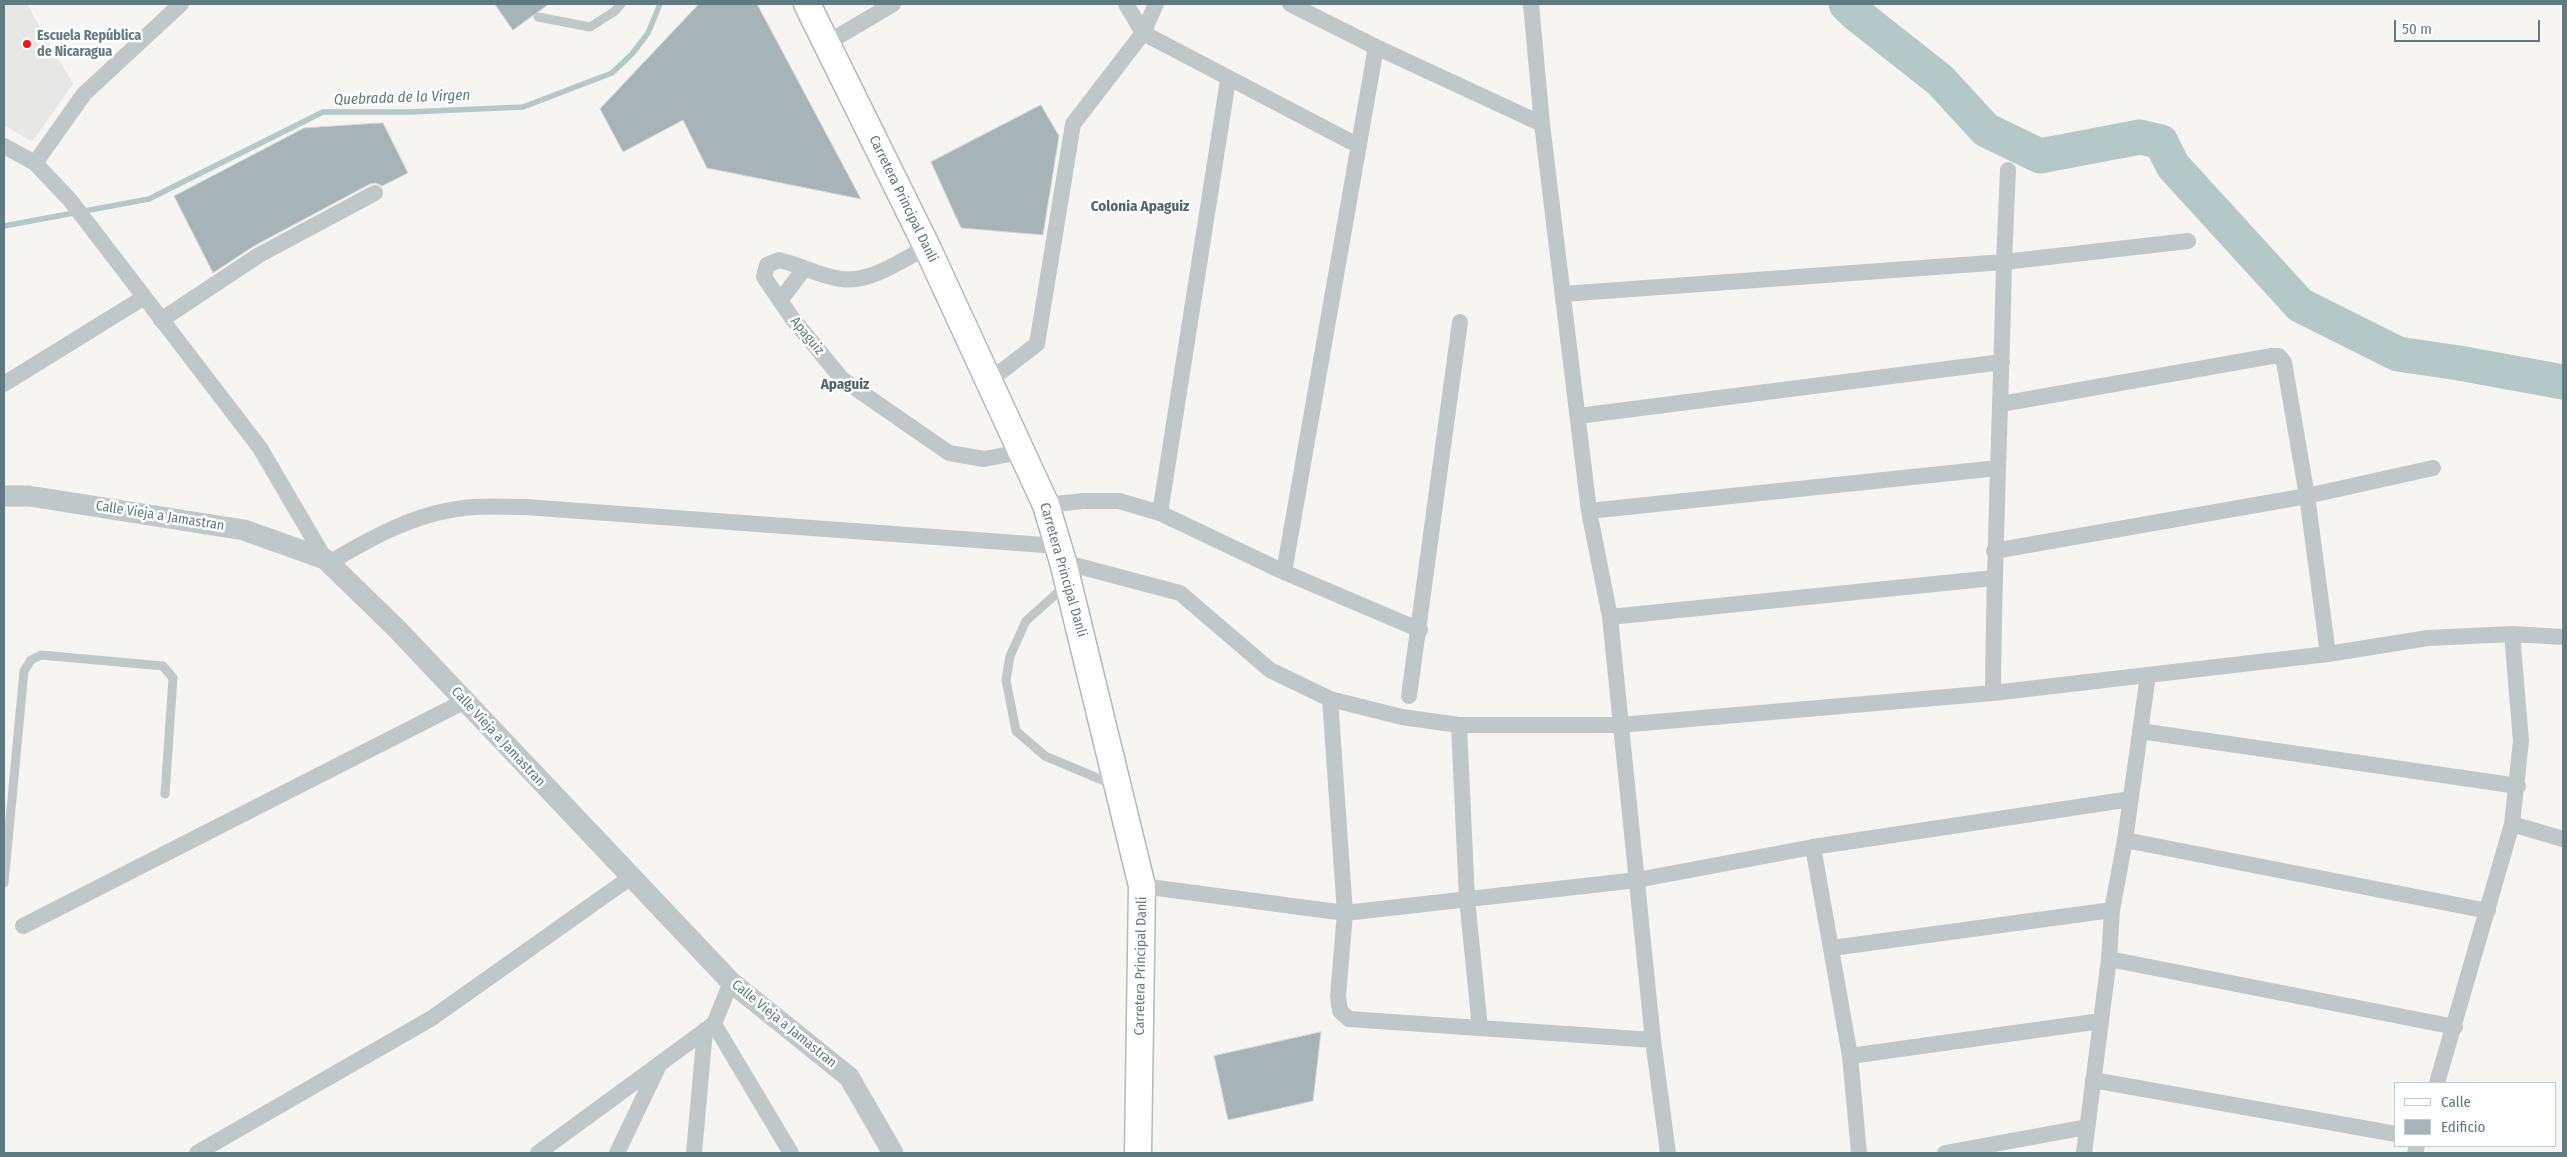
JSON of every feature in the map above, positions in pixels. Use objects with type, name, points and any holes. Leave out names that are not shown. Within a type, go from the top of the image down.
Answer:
[{"type":"main road","name":"Carretera Principal Danli","points":[[807,4],[927,248],[1046,505],[1063,564],[1142,886],[1138,1153]]},
{"type":"street","points":[[35,163],[84,94],[181,4]]},
{"type":"street","points":[[827,43],[893,4]]},
{"type":"street","points":[[1126,4],[1143,33],[1228,80],[1359,146]]},
{"type":"street","points":[[989,381],[1037,344],[1073,124],[1143,33],[1156,4]]},
{"type":"street","points":[[1290,4],[1376,47],[1542,124]]},
{"type":"street","points":[[1531,4],[1542,124],[1589,510],[1610,617],[1653,1040],[1668,1153]]},
{"type":"street","points":[[1284,572],[1376,47]]},
{"type":"street","points":[[1160,513],[1228,80]]},
{"type":"street","points":[[4,146],[35,163],[70,200],[143,298],[260,448],[327,561],[376,535],[424,516],[474,507],[535,508],[1063,564],[1180,594],[1270,670],[1330,699],[1402,717],[1460,725],[1620,725],[1993,692],[2328,654],[2428,638],[2512,634],[2563,637]]},
{"type":"street","points":[[1993,692],[1994,551],[2001,404],[2008,170]]},
{"type":"street","points":[[161,320],[259,254],[375,193]]},
{"type":"street","points":[[1563,294],[2004,262],[2188,240]]},
{"type":"street","name":"Apaguiz","points":[[927,248],[870,276],[843,280],[803,270],[779,260],[767,265],[764,277],[780,302],[842,379],[949,453],[984,459],[1020,452]]},
{"type":"street","points":[[780,302],[803,270]]},
{"type":"street","points":[[4,384],[143,298]]},
{"type":"street","points":[[1409,696],[1420,630],[1460,322]]},
{"type":"street","points":[[2001,404],[2262,357],[2279,356],[2284,362],[2307,496],[2328,654]]},
{"type":"street","points":[[1578,416],[2002,362]]},
{"type":"street","points":[[1589,510],[1998,468]]},
{"type":"street","points":[[1994,551],[2307,496],[2433,468]]},
{"type":"street","name":"Calle Vieja a Jamastran","points":[[4,496],[29,496],[244,530],[327,561],[397,629],[731,982],[849,1077],[893,1153]]},
{"type":"street","points":[[1046,505],[1083,501],[1118,501],[1160,513],[1284,572],[1420,630]]},
{"type":"street","points":[[1610,617],[1994,578]]},
{"type":"street","points":[[2437,1082],[2455,1027],[2512,824],[2518,786],[2521,741],[2512,634]]},
{"type":"street","points":[[2084,1153],[2109,959],[2112,910],[2125,840],[2148,675]]},
{"type":"street","points":[[1330,699],[1345,913],[1338,996],[1340,1010],[1349,1018],[1653,1040]]},
{"type":"street","points":[[23,926],[465,701]]},
{"type":"street","points":[[1460,725],[1467,899],[1480,1028]]},
{"type":"street","points":[[2140,731],[2518,786]]},
{"type":"street","points":[[1142,886],[1345,913],[1637,880],[1813,847],[2131,799]]},
{"type":"street","points":[[2512,824],[2563,839]]},
{"type":"street","points":[[2125,840],[2488,911]]},
{"type":"street","points":[[1813,847],[1850,1056],[1859,1153]]},
{"type":"street","points":[[197,1153],[432,1018],[631,877]]},
{"type":"street","points":[[1832,948],[2112,910]]},
{"type":"street","points":[[2109,959],[2455,1027]]},
{"type":"street","points":[[694,1153],[709,1027],[731,982]]},
{"type":"street","points":[[1850,1056],[2101,1021]]},
{"type":"street","points":[[538,1153],[709,1027]]},
{"type":"street","points":[[709,1027],[791,1153]]},
{"type":"street","points":[[617,1153],[660,1063]]},
{"type":"street","points":[[2093,1080],[2394,1134]]},
{"type":"street","points":[[1945,1153],[2087,1127]]},
{"type":"lane","points":[[538,17],[590,27],[615,11],[621,4]]},
{"type":"lane","points":[[1063,564],[1026,621],[1010,656],[1006,680],[1016,731],[1045,756],[1118,787]]},
{"type":"lane","points":[[4,883],[7,822],[24,671],[30,660],[41,655],[163,666],[173,678],[165,794]]},
{"type":"shaded area","name":"Escuela República de Nicaragua","points":[[4,4],[27,4],[73,84],[32,142],[4,125]]},
{"type":"building","points":[[495,4],[549,4],[513,30]]},
{"type":"building","points":[[699,4],[757,4],[861,199],[707,168],[683,120],[623,152],[600,109]]},
{"type":"building","points":[[1041,105],[1059,136],[1043,235],[961,228],[931,162]]},
{"type":"building","points":[[383,123],[408,173],[382,186],[376,183],[370,184],[254,246],[213,273],[174,196],[304,128]]},
{"type":"building","points":[[1321,1032],[1313,1101],[1228,1120],[1214,1056]]},
{"type":"waterway","name":"Quebrada de la Virgen","points":[[4,226],[149,199],[323,112],[409,112],[523,107],[612,73],[632,54],[648,33],[660,4]]},
{"type":"waterway","points":[[1846,4],[1940,80],[1986,130],[2040,156],[2140,137],[2161,142],[2173,166],[2300,305],[2398,354],[2563,382]]},
{"type":"place","name":"Escuela República de Nicaragua","points":[[27,44]]},
{"type":"district","name":"Colonia Apaguiz","points":[[1140,207]]},
{"type":"district","name":"Apaguiz","points":[[845,385]]}]
